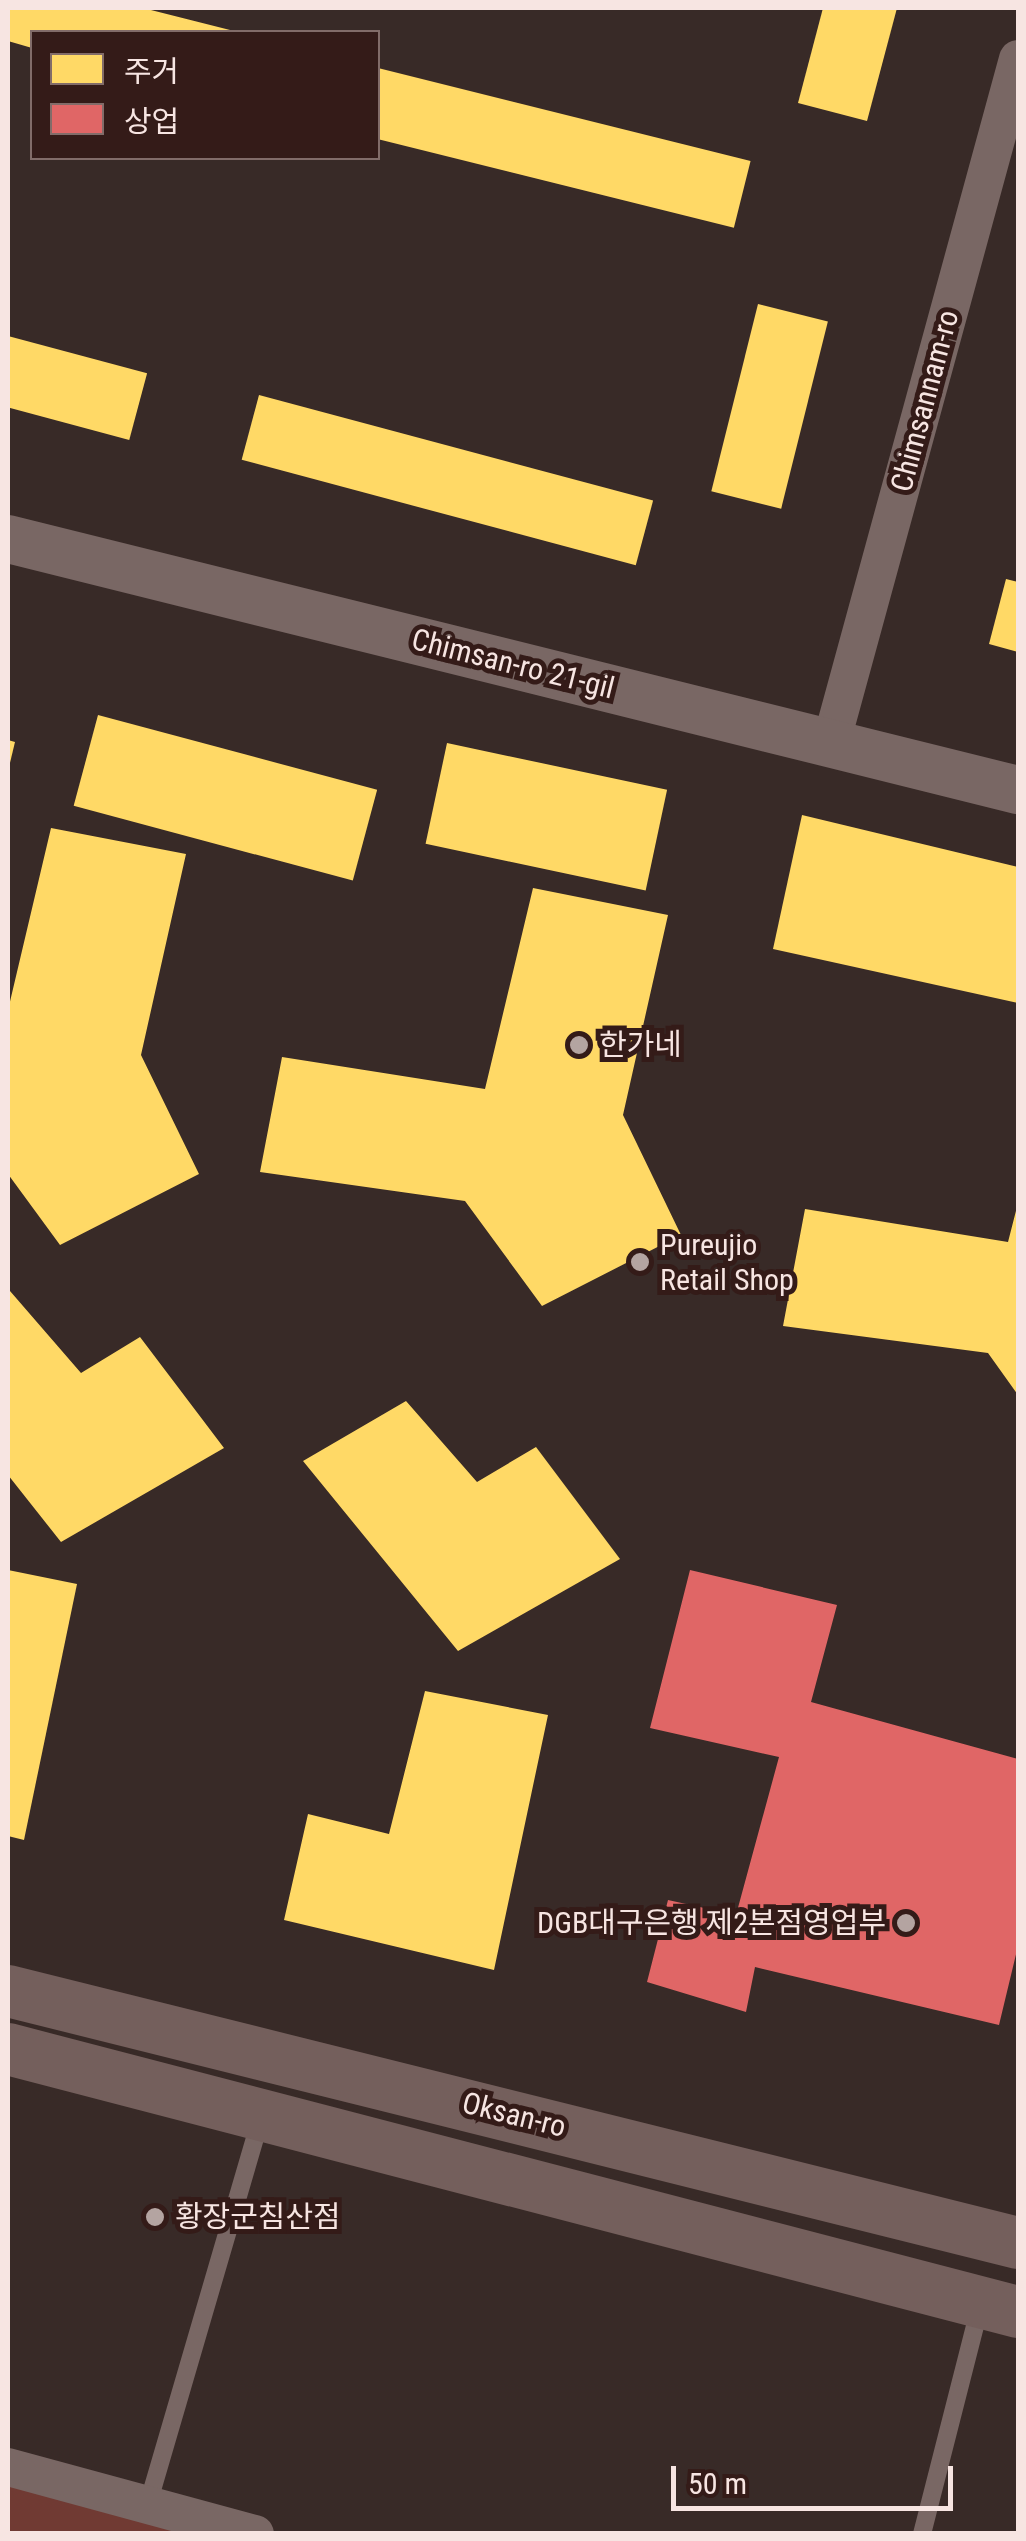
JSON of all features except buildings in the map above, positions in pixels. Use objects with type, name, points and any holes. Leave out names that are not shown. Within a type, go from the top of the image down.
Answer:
[{"type":"main road","name":"Oksan-ro","points":[[8,1991],[1018,2243]]},
{"type":"main road","name":"Oksan-ro","points":[[8,2049],[999,2307]]},
{"type":"street","name":"Chimsannam-ro","points":[[831,744],[1018,60]]},
{"type":"street","name":"Chimsan-ro 21-gil","points":[[8,539],[1018,790]]},
{"type":"street","points":[[8,2467],[254,2534]]},
{"type":"lane","points":[[148,2504],[262,2114]]},
{"type":"lane","name":"Oksan-ro","points":[[922,2534],[999,2307]]},
{"type":"shaded area","points":[[8,2483],[206,2534],[8,2534]]},
{"type":"place","name":"한가네","points":[[579,1045]]},
{"type":"place","name":"Pureujio Retail Shop","points":[[640,1262]]},
{"type":"place","name":"DGB대구은행 제2본점영업부","points":[[906,1923]]},
{"type":"place","name":"황장군침산점","points":[[155,2217]]}]
